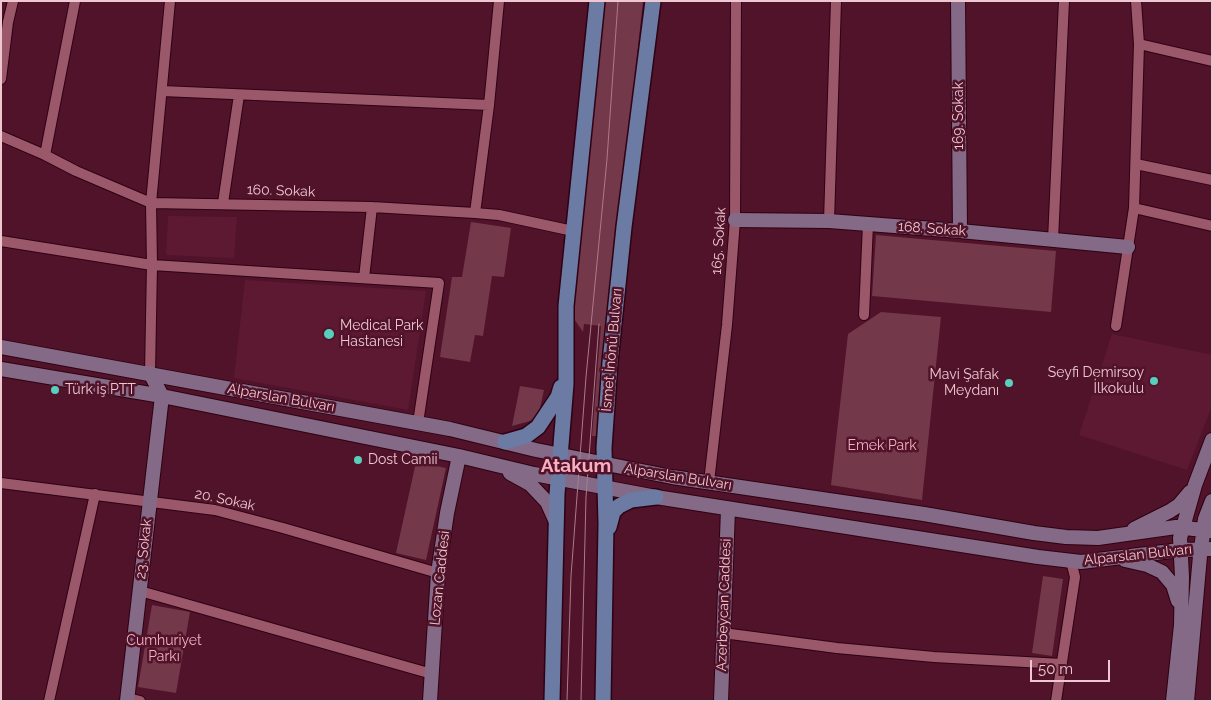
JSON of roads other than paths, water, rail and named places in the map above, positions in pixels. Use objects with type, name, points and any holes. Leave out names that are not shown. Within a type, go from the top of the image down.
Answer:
[{"type":"main road","points":[[552,701],[556,522],[559,454],[566,374],[566,306],[572,231],[597,1]]},
{"type":"main road","name":"İsmet İnönü Bulvarı","points":[[603,701],[606,541],[604,448],[610,362],[624,227],[654,1]]},
{"type":"main road","name":"169. Sokak","points":[[958,1],[960,230]]},
{"type":"main road","name":"168. Sokak","points":[[735,220],[829,221],[960,230],[1128,247]]},
{"type":"main road","name":"Alparslan Bulvarı","points":[[1,346],[450,429],[672,477],[924,514],[1034,533],[1098,538],[1182,526],[1208,530]]},
{"type":"main road","name":"Alparslan Bulvarı","points":[[1,368],[162,396],[656,497],[1071,561],[1081,562],[1180,550],[1206,549]]},
{"type":"main road","points":[[150,373],[162,396]]},
{"type":"main road","points":[[505,442],[526,436],[538,426],[558,397],[566,374]]},
{"type":"main road","name":"23. Sokak","points":[[132,700],[140,591],[162,396]]},
{"type":"main road","points":[[1173,701],[1180,625],[1180,538],[1195,485],[1212,440]]},
{"type":"main road","name":"Lozan Caddesi","points":[[430,701],[438,573],[447,513],[459,456]]},
{"type":"main road","points":[[494,464],[530,484],[547,502],[556,522]]},
{"type":"main road","points":[[1118,536],[1170,511],[1187,496],[1195,485]]},
{"type":"main road","points":[[606,541],[613,512],[631,500],[656,497]]},
{"type":"main road","points":[[1187,701],[1212,500]]},
{"type":"main road","name":"Azerbeycan Caddesi","points":[[721,701],[728,509]]},
{"type":"main road","points":[[1114,558],[1147,565],[1162,572],[1172,585],[1178,600],[1180,625]]},
{"type":"street","points":[[1,79],[8,22],[13,1]]},
{"type":"street","points":[[45,155],[75,1]]},
{"type":"street","points":[[150,373],[151,203],[170,1]]},
{"type":"street","points":[[475,213],[489,105],[499,1]]},
{"type":"street","name":"165. Sokak","points":[[709,482],[727,325],[735,220],[736,1]]},
{"type":"street","points":[[829,221],[836,1]]},
{"type":"street","points":[[1053,240],[1064,1]]},
{"type":"street","points":[[1116,326],[1134,208],[1139,44],[1136,1]]},
{"type":"street","points":[[1139,44],[1212,61]]},
{"type":"street","points":[[162,91],[489,105]]},
{"type":"street","points":[[223,203],[239,95]]},
{"type":"street","name":"160. Sokak","points":[[1,136],[151,203],[372,207],[475,213],[572,231]]},
{"type":"street","points":[[1136,164],[1212,180]]},
{"type":"street","points":[[364,278],[372,207]]},
{"type":"street","points":[[1134,208],[1212,226]]},
{"type":"street","points":[[864,315],[868,224]]},
{"type":"street","points":[[1,241],[152,265],[440,282],[418,423]]},
{"type":"street","name":"20. Sokak","points":[[2,485],[95,494],[215,510],[438,573]]},
{"type":"street","points":[[49,701],[95,494]]},
{"type":"street","points":[[1056,701],[1075,577],[1071,561]]},
{"type":"street","points":[[140,591],[432,674]]},
{"type":"street","points":[[723,633],[837,648],[934,657],[1062,664]]},
{"type":"tram line","points":[[567,701],[571,576],[586,377],[607,159],[618,1]]},
{"type":"tram line","points":[[581,701],[586,497],[599,324]]},
{"type":"place","name":"Medical Park Hastanesi","points":[[329,334]]},
{"type":"place","name":"Seyfi Demirsoy İlkokulu","points":[[1154,381]]},
{"type":"place","name":"Mavi Şafak Meydanı","points":[[1009,383]]},
{"type":"place","name":"Türk iş PTT","points":[[55,390]]},
{"type":"place","name":"Dost Camii","points":[[358,460]]},
{"type":"district","name":"Atakum","points":[[576,466]]},
{"type":"park label","name":"Emek Park","points":[[882,446]]},
{"type":"park label","name":"Cumhuriyet Parkı","points":[[164,650]]}]
